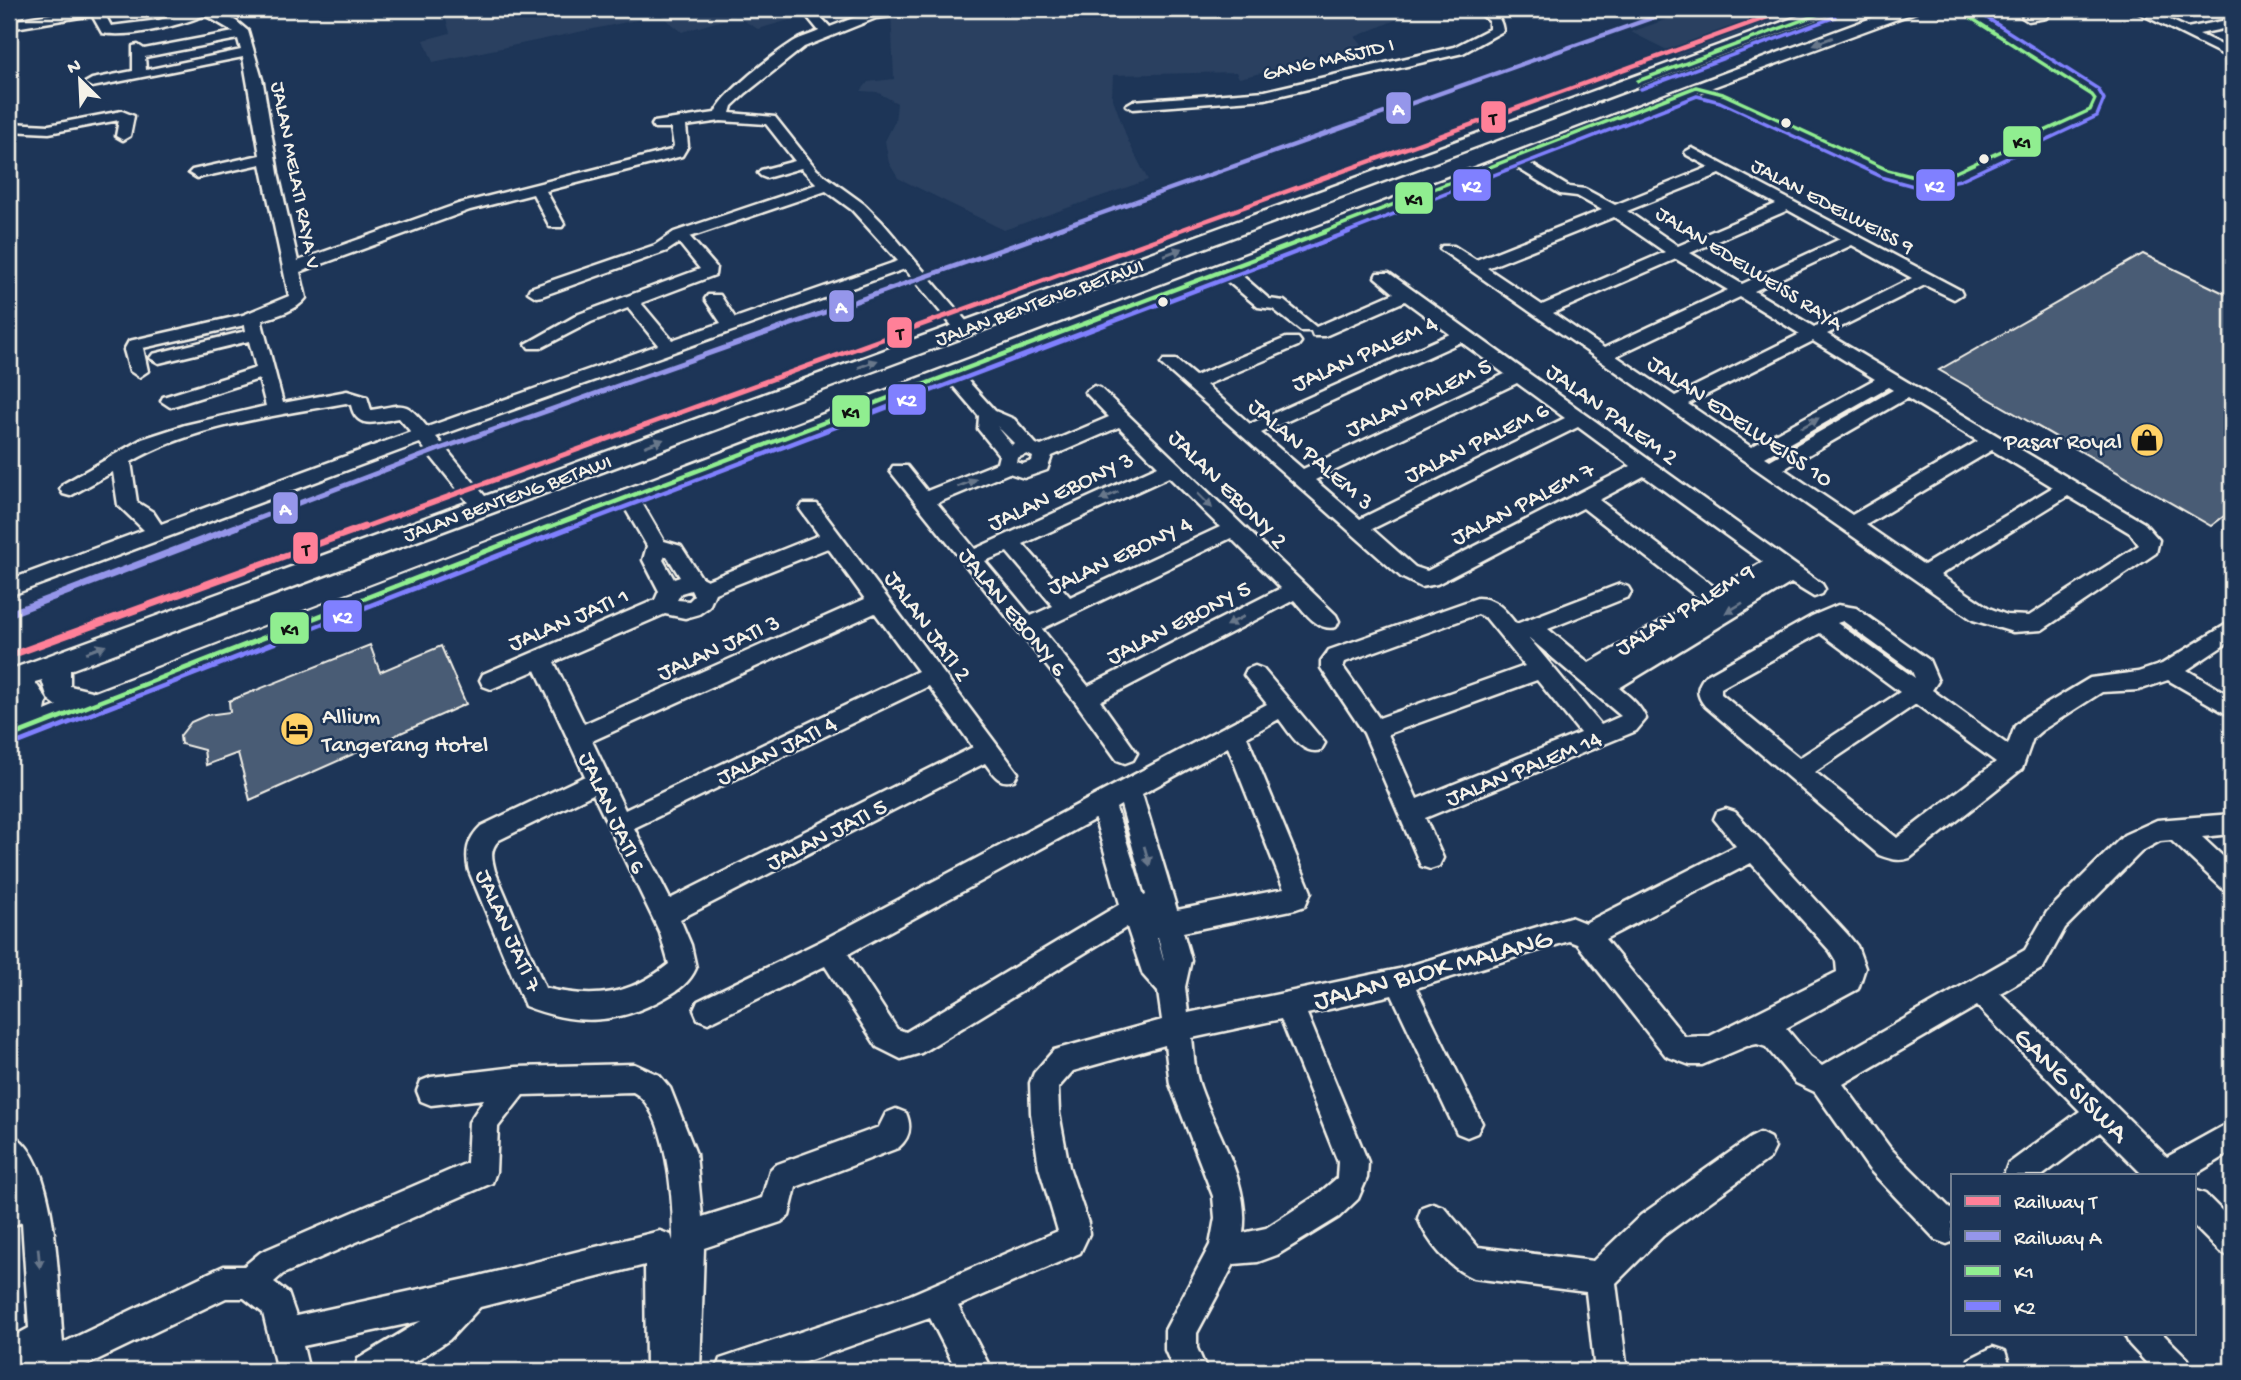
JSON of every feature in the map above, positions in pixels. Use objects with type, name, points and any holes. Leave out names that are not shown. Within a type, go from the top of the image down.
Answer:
[{"type":"main road","name":"JALAN BENTENG BETAWI","points":[[10,680],[1832,9]]},
{"type":"main road","name":"JALAN BENTENG BETAWI","points":[[9,736],[628,496],[1514,160],[1696,87],[1910,9]]},
{"type":"main road","points":[[426,527],[418,549],[420,559],[439,570]]},
{"type":"main road","points":[[360,551],[375,555],[383,562],[383,580],[376,595]]},
{"type":"main road","points":[[57,663],[54,687],[59,694],[72,700],[96,703]]},
{"type":"main road","points":[[9,736],[26,719],[33,701],[28,689],[10,680]]},
{"type":"street","points":[[137,42],[205,9],[229,21],[243,34]]},
{"type":"street","points":[[824,9],[811,14],[827,32]]},
{"type":"street","name":"GANG MASJID I","points":[[1133,105],[1265,95],[1458,50],[1471,46],[1496,31],[1495,20],[1481,9]]},
{"type":"street","points":[[2028,17],[2043,14],[2047,9]]},
{"type":"street","points":[[2137,9],[2232,55]]},
{"type":"street","points":[[9,25],[41,14],[96,10],[107,30],[137,42],[243,34]]},
{"type":"street","points":[[722,117],[726,104],[799,44],[874,14],[911,10]]},
{"type":"street","points":[[137,42],[229,21]]},
{"type":"street","points":[[2188,32],[2232,23]]},
{"type":"street","name":"JALAN MELATI RAYA V","points":[[243,34],[256,83],[268,158],[299,295],[296,301],[255,326]]},
{"type":"street","points":[[92,83],[140,75],[137,42]]},
{"type":"street","points":[[150,73],[248,52]]},
{"type":"street","points":[[9,127],[49,129],[122,115],[127,116],[123,136]]},
{"type":"street","points":[[659,125],[722,117],[770,120],[826,186],[858,207],[964,329]]},
{"type":"street","points":[[292,269],[464,207],[677,153],[681,146],[678,122]]},
{"type":"street","name":"JALAN EDELWEISS 9","points":[[1692,152],[1954,294]]},
{"type":"street","points":[[197,173],[268,158]]},
{"type":"street","name":"JALAN EDELWEISS RAYA","points":[[1514,160],[1565,191],[1566,197],[1607,215],[1618,231],[1672,255],[1892,388],[1992,441],[2137,528],[2149,540],[2149,548],[2034,624],[2024,626],[2010,623]]},
{"type":"street","points":[[766,173],[804,163]]},
{"type":"street","points":[[1475,267],[1721,168]]},
{"type":"street","points":[[536,292],[661,248],[680,234],[826,186]]},
{"type":"street","points":[[537,188],[556,224]]},
{"type":"street","points":[[1540,312],[1789,204]]},
{"type":"street","points":[[535,344],[585,318],[709,271],[680,234]]},
{"type":"street","points":[[1603,355],[1852,239]]},
{"type":"street","name":"JALAN EDELWEISS 10","points":[[1448,249],[1981,614],[2010,623]]},
{"type":"street","points":[[9,588],[425,435],[907,264]]},
{"type":"street","points":[[1225,270],[1264,303],[1264,312],[1302,333]]},
{"type":"street","name":"JALAN PALEM 2","points":[[1383,277],[1814,589]]},
{"type":"street","points":[[1674,404],[1926,278]]},
{"type":"street","points":[[1193,384],[1302,333],[1407,294]]},
{"type":"street","points":[[714,299],[731,326]]},
{"type":"street","points":[[631,301],[669,348]]},
{"type":"street","points":[[159,358],[255,326]]},
{"type":"street","points":[[139,371],[133,350],[135,345],[142,342],[255,326]]},
{"type":"street","points":[[255,326],[276,410]]},
{"type":"street","name":"JALAN PALEM 4","points":[[1248,432],[1463,335]]},
{"type":"street","name":"JALAN PALEM 3","points":[[1170,363],[1408,572],[1421,579]]},
{"type":"street","points":[[170,401],[266,371]]},
{"type":"street","points":[[951,373],[988,415],[1007,423],[1035,450]]},
{"type":"street","name":"JALAN PALEM 5","points":[[1301,478],[1519,375]]},
{"type":"street","points":[[1751,456],[1892,388]]},
{"type":"street","points":[[1770,469],[1892,388]]},
{"type":"street","name":"JALAN EBONY 2","points":[[1094,393],[1328,621]]},
{"type":"street","points":[[70,489],[164,437],[276,410],[356,397],[360,401],[363,415],[372,417],[404,411],[482,506]]},
{"type":"street","points":[[988,415],[987,429],[1009,460]]},
{"type":"street","points":[[925,500],[1009,460],[1021,448],[1035,450],[1121,419]]},
{"type":"street","name":"JALAN PALEM 6","points":[[1358,528],[1579,419]]},
{"type":"street","points":[[1851,525],[1992,441]]},
{"type":"street","points":[[121,459],[128,505],[146,517],[157,533]]},
{"type":"street","name":"JALAN PALEM 7","points":[[1421,579],[1430,579],[1646,467]]},
{"type":"street","name":"JALAN EBONY 3","points":[[972,559],[1171,468]]},
{"type":"street","name":"JALAN EBONY 6","points":[[900,471],[1085,698],[1125,753]]},
{"type":"street","points":[[1924,575],[2067,487]]},
{"type":"street","points":[[628,496],[657,546],[674,551],[699,586],[832,538]]},
{"type":"street","points":[[1579,502],[1709,604]]},
{"type":"street","name":"JALAN JATI 2","points":[[810,509],[1006,773]]},
{"type":"street","name":"JALAN EBONY 4","points":[[1027,627],[1233,529]]},
{"type":"street","points":[[1010,541],[1067,608]]},
{"type":"street","points":[[657,546],[653,560],[668,597]]},
{"type":"street","name":"JALAN PALEM 9","points":[[1596,681],[1709,604],[1785,568]]},
{"type":"street","name":"JALAN PALEM 9","points":[[1596,681],[1785,568]]},
{"type":"street","name":"JALAN JATI 1","points":[[491,680],[668,597],[685,583],[699,586]]},
{"type":"street","name":"JALAN EBONY 5","points":[[1085,698],[1295,590]]},
{"type":"street","points":[[1522,630],[1620,593]]},
{"type":"street","name":"JALAN JATI 3","points":[[579,737],[879,602]]},
{"type":"street","points":[[1430,858],[1374,729],[1332,668],[1332,661],[1337,656],[1477,606],[1485,606],[1596,681]]},
{"type":"street","points":[[2014,762],[1915,694],[1820,622],[1713,682],[1709,690],[1713,700],[1888,847],[1901,849],[2014,762],[2023,733],[2033,724],[2098,684],[2139,681],[2170,670],[2232,629]]},
{"type":"street","points":[[1522,630],[1541,669],[1596,736]]},
{"type":"street","name":"JALAN JATI 6","points":[[541,658],[663,915],[683,968]]},
{"type":"street","points":[[1374,729],[1541,669]]},
{"type":"street","points":[[2170,670],[2232,708]]},
{"type":"street","name":"JALAN JATI 4","points":[[620,824],[932,674]]},
{"type":"street","points":[[1255,675],[1312,743]]},
{"type":"street","name":"JALAN PALEM 14","points":[[1410,813],[1628,724],[1634,719],[1632,711],[1596,681]]},
{"type":"street","points":[[1798,771],[1915,694]]},
{"type":"street","points":[[708,1010],[830,950],[1282,707]]},
{"type":"street","points":[[830,950],[887,1038],[901,1046],[922,1038],[1137,919],[1292,900],[1298,895],[1234,733]]},
{"type":"street","name":"JALAN JATI 5","points":[[663,915],[989,750]]},
{"type":"street","name":"JALAN JATI 7","points":[[599,780],[490,833],[481,841],[477,851],[482,871],[535,997],[546,1002],[610,1007],[624,1003],[673,978],[683,968]]},
{"type":"street","points":[[1129,790],[1178,960],[1171,987],[1184,1084],[1228,1196],[1230,1218],[1225,1249],[1181,1330],[1181,1350],[1191,1371]]},
{"type":"street","points":[[1103,804],[1152,966],[1171,987]]},
{"type":"street","name":"JALAN BLOK MALANG","points":[[732,1371],[937,1300],[1044,1254],[1072,1238],[1073,1223],[1054,1167],[1045,1113],[1044,1083],[1064,1060],[1175,1029],[1399,981],[1570,929],[1586,936],[1676,1047],[1687,1053],[1700,1053],[1755,1030],[1848,980],[1852,968],[1848,955],[1839,943],[1726,819]]},
{"type":"street","points":[[1755,1030],[1775,1036],[1805,1073],[1811,1078],[1824,1080],[1981,992],[2034,959],[2043,948],[2056,920],[2133,843],[2157,831],[2232,824]]},
{"type":"street","points":[[2175,828],[2232,881]]},
{"type":"street","points":[[1586,936],[1754,849]]},
{"type":"street","points":[[1399,981],[1467,1123]]},
{"type":"street","name":"GANG SISWA","points":[[1981,992],[2164,1174]]},
{"type":"street","points":[[1225,1249],[1243,1250],[1261,1246],[1312,1217],[1345,1192],[1353,1176],[1353,1162],[1290,1006]]},
{"type":"street","points":[[432,1091],[516,1081],[634,1078],[649,1085],[660,1098],[681,1154],[689,1237],[684,1371]]},
{"type":"street","points":[[1824,1080],[1887,1167],[1926,1203],[1947,1229],[1951,1226]]},
{"type":"street","points":[[250,1282],[272,1263],[427,1193],[481,1172],[484,1122],[516,1081]]},
{"type":"street","points":[[2020,1174],[2103,1112]]},
{"type":"street","points":[[689,1237],[770,1211],[778,1205],[782,1181],[786,1176],[888,1138],[895,1132],[896,1123]]},
{"type":"street","points":[[2167,1174],[2232,1136]]},
{"type":"street","points":[[9,1148],[25,1169],[22,1206],[46,1362]]},
{"type":"street","points":[[1611,1371],[1600,1278],[1611,1263],[1637,1240],[1760,1148]]},
{"type":"street","points":[[2196,1207],[2232,1242]]},
{"type":"street","points":[[1433,1218],[1461,1254],[1473,1262],[1600,1278]]},
{"type":"street","points":[[286,1334],[471,1294],[660,1246],[662,1371]]},
{"type":"street","points":[[9,1357],[46,1362],[224,1282],[250,1282],[276,1304],[286,1334],[293,1371]]},
{"type":"street","points":[[370,1371],[439,1330],[457,1314],[471,1294]]},
{"type":"street","points":[[937,1300],[976,1371]]},
{"type":"street","points":[[2141,1334],[2176,1371]]},
{"type":"shaded area","points":[[443,9],[827,9],[758,29],[736,16],[682,32],[661,15],[433,62],[424,40],[450,33]]},
{"type":"shaded area","points":[[891,9],[1422,9],[1355,37],[1367,50],[1239,78],[1236,72],[1113,75],[1112,96],[1128,141],[1148,180],[1004,230],[898,178],[889,163],[885,141],[895,121],[897,103],[877,92],[861,91],[868,82],[894,79]]},
{"type":"shaded area","points":[[1696,9],[1807,9],[1679,56],[1631,32]]},
{"type":"building","name":"Pasar Royal","points":[[2143,254],[2232,297],[2232,510],[2211,526],[1939,370]]},
{"type":"building","name":"Allium Tangerang Hotel","points":[[370,645],[380,672],[441,646],[466,704],[250,800],[238,753],[206,765],[204,750],[181,744],[180,736],[191,722],[207,715],[230,712],[229,701]]},
{"type":"rail line","name":"A","points":[[9,614],[437,450],[1677,9]]},
{"type":"rail line","name":"T","points":[[9,656],[1790,9]]},
{"type":"transit line","name":"K1","points":[[1638,81],[1832,9]]},
{"type":"transit line","name":"K1","points":[[9,737],[628,496],[1514,160],[1696,87],[1723,94],[1888,170],[1922,179],[1956,172],[2090,110],[2095,99],[2092,95],[1968,16],[1962,9]]},
{"type":"transit line","name":"K2","points":[[12,745],[631,504],[1517,168],[1697,96],[1720,102],[1884,178],[1921,188],[1960,180],[2097,116],[2104,99],[2098,89],[1973,9]]},
{"type":"transit line","name":"K2","points":[[1641,89],[1835,17]]},
{"type":"place","name":"Pasar Royal","points":[[2147,440]]},
{"type":"place","name":"Allium Tangerang Hotel","points":[[297,729]]}]
